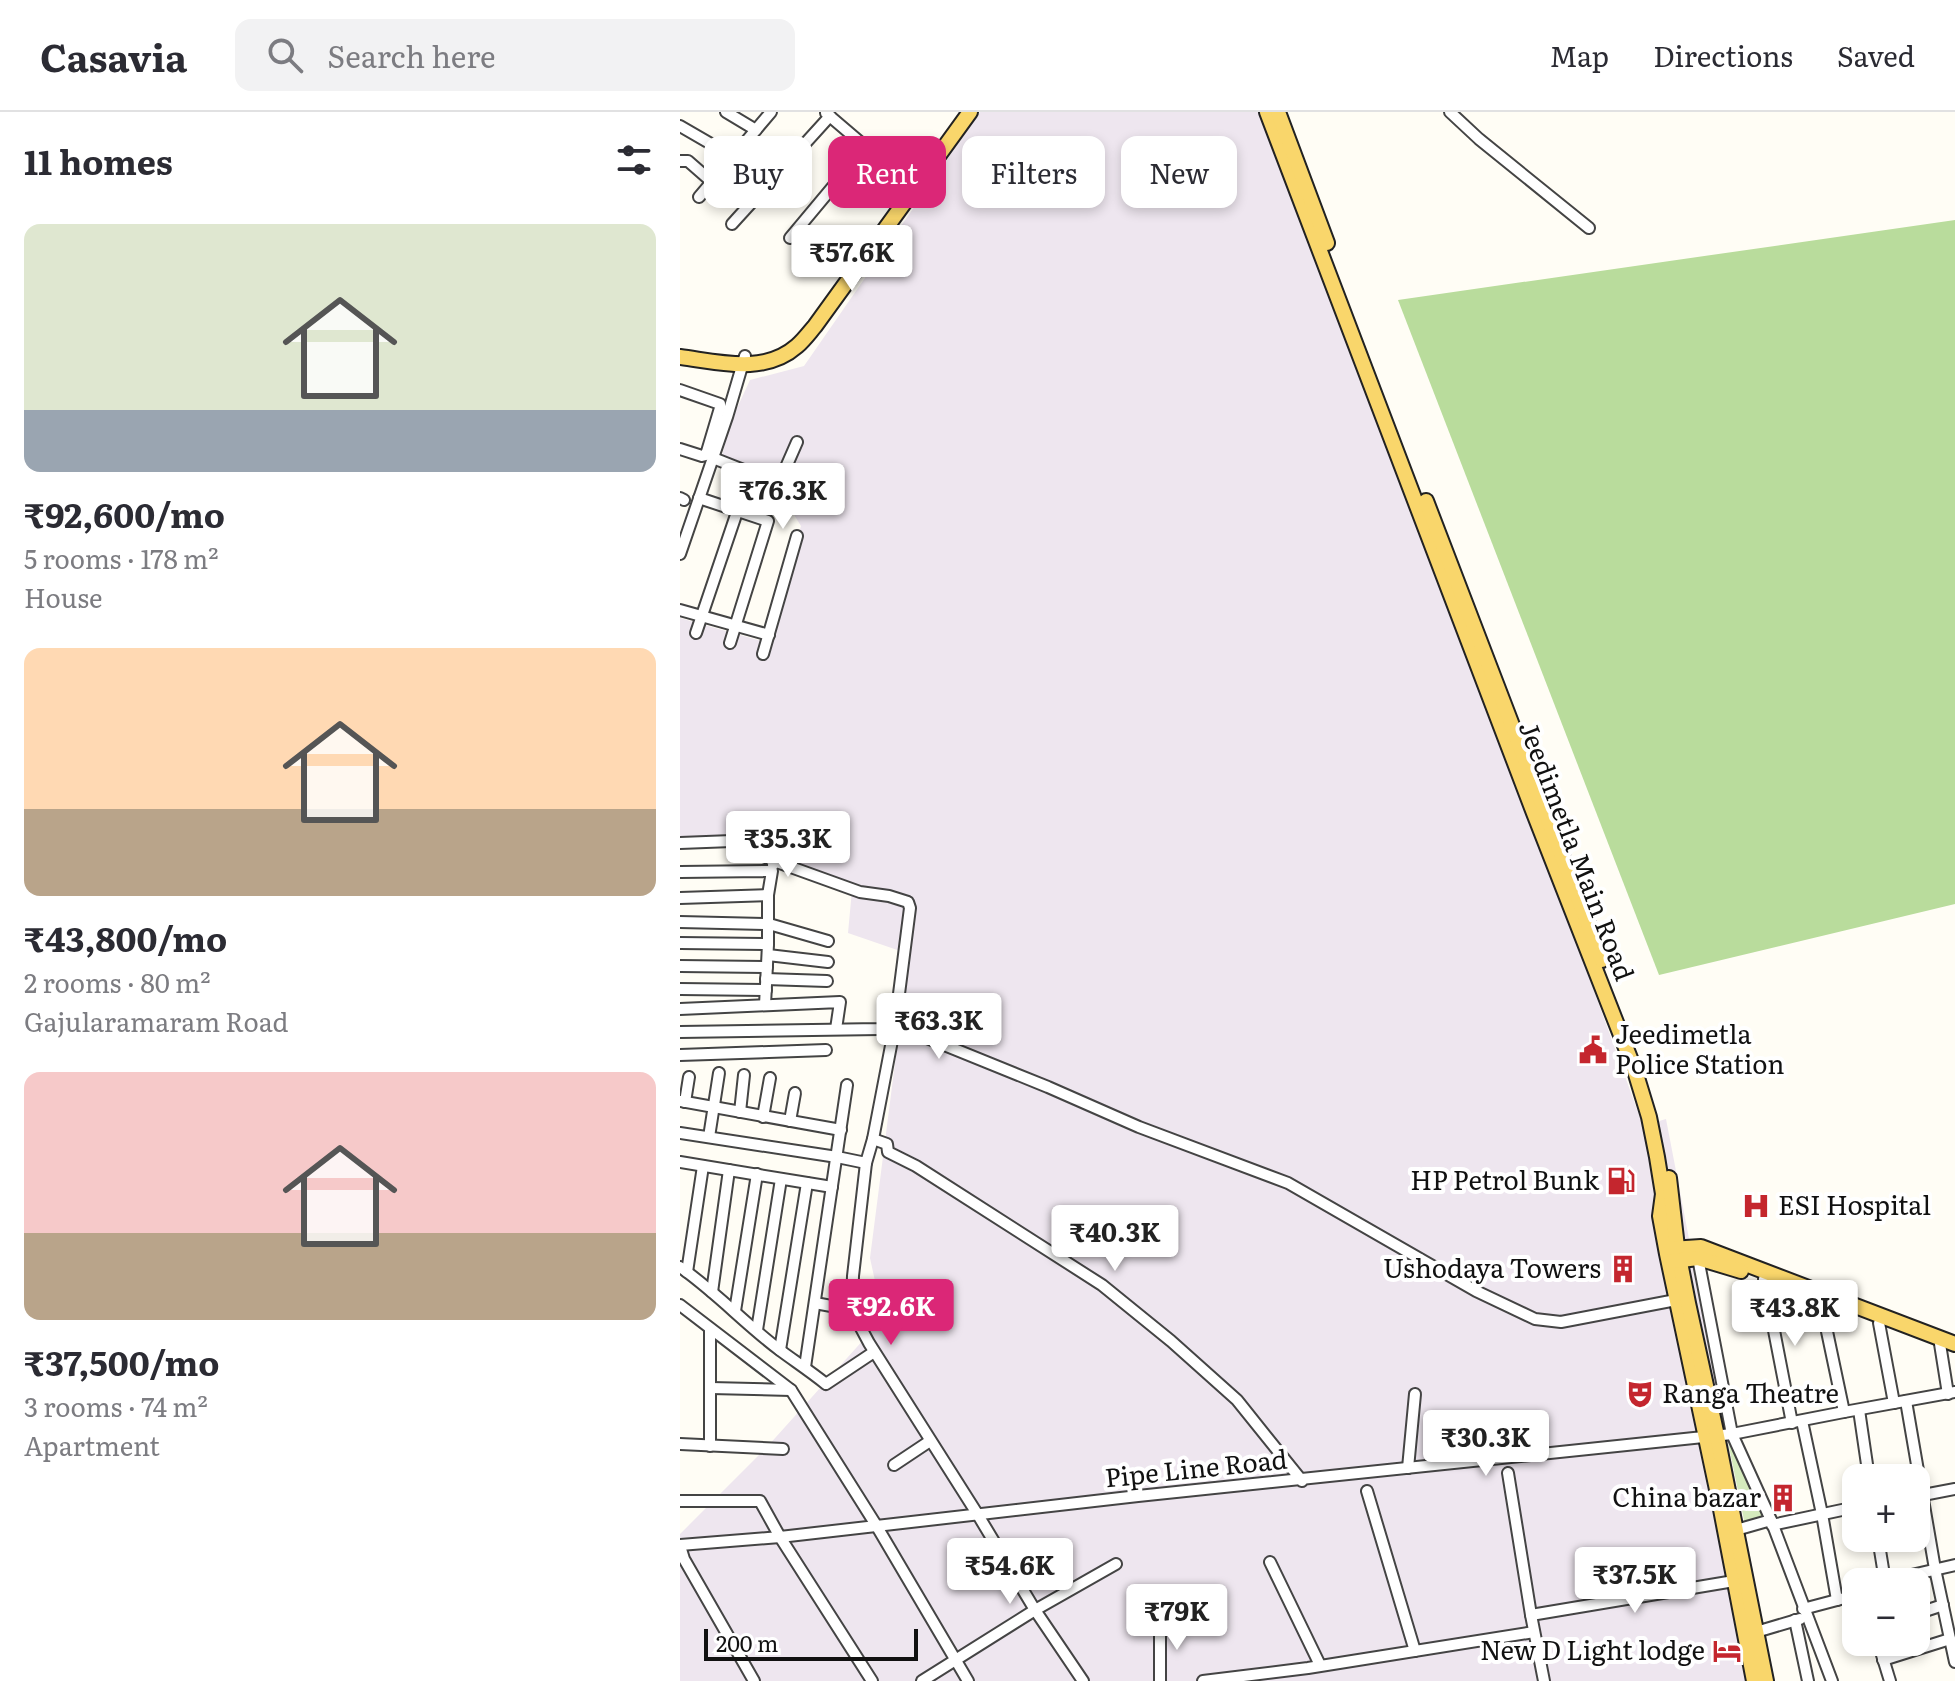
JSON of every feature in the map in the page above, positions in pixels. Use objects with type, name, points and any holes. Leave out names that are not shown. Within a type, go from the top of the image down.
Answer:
[{"type":"main road","points":[[680,347],[744,360],[776,349],[801,331],[960,112]]},
{"type":"main road","points":[[680,357],[766,362],[784,356],[798,345],[970,112]]},
{"type":"main road","name":"Jeedimetla Main Road","points":[[1267,112],[1534,813],[1619,1016],[1649,1117],[1663,1194],[1660,1216],[1692,1370],[1718,1436],[1734,1581],[1754,1681]]},
{"type":"main road","name":"Jeedimetla Main Road","points":[[1278,112],[1658,1116],[1671,1188],[1675,1254],[1718,1436],[1766,1681]]},
{"type":"main road","points":[[1663,1194],[1694,1355],[1692,1370]]},
{"type":"main road","points":[[1675,1226],[1699,1252],[1821,1303],[1950,1346]]},
{"type":"main road","points":[[1675,1254],[1699,1252],[1950,1346]]},
{"type":"street","points":[[726,112],[756,130]]},
{"type":"street","points":[[751,136],[771,112]]},
{"type":"street","points":[[1450,112],[1589,228]]},
{"type":"street","points":[[732,224],[827,114],[853,136]]},
{"type":"street","points":[[680,126],[704,140]]},
{"type":"street","points":[[680,161],[688,161],[704,175]]},
{"type":"street","points":[[699,197],[704,191]]},
{"type":"street","points":[[790,238],[828,192]]},
{"type":"street","points":[[680,554],[744,360]]},
{"type":"street","points":[[680,390],[720,404],[720,408],[706,455],[680,452]]},
{"type":"street","points":[[713,458],[779,484],[783,481],[797,442]]},
{"type":"street","points":[[680,452],[694,460]]},
{"type":"street","points":[[699,498],[768,521],[730,643]]},
{"type":"street","points":[[696,633],[737,512]]},
{"type":"street","points":[[763,654],[797,536]]},
{"type":"street","points":[[680,610],[769,635]]},
{"type":"street","points":[[680,843],[732,841],[773,866],[860,892],[908,902],[910,908],[895,1025],[866,1163],[853,1276],[853,1310],[874,1352],[1035,1610],[1083,1681]]},
{"type":"street","points":[[680,872],[773,866]]},
{"type":"street","points":[[765,1005],[768,895],[773,866]]},
{"type":"street","points":[[680,898],[768,895]]},
{"type":"street","points":[[680,922],[769,924],[828,941]]},
{"type":"street","points":[[680,943],[768,949],[828,962]]},
{"type":"street","points":[[680,966],[766,979],[827,981]]},
{"type":"street","points":[[680,989],[766,979]]},
{"type":"street","points":[[680,1009],[840,1002],[836,1029]]},
{"type":"street","points":[[680,1032],[880,1029],[895,1025],[1139,1127],[1288,1183],[1476,1291],[1535,1319],[1561,1322],[1676,1300]]},
{"type":"street","points":[[680,1055],[826,1050]]},
{"type":"street","points":[[709,1137],[719,1073]]},
{"type":"street","points":[[740,1112],[744,1075]]},
{"type":"street","points":[[689,1077],[683,1101],[841,1130]]},
{"type":"street","points":[[763,1117],[770,1078]]},
{"type":"street","points":[[805,1367],[847,1085]]},
{"type":"street","points":[[790,1121],[795,1093]]},
{"type":"street","points":[[680,1133],[866,1163]]},
{"type":"street","points":[[873,1139],[887,1144],[888,1152],[916,1166],[1102,1285],[1237,1400],[1302,1481]]},
{"type":"street","points":[[680,1162],[832,1187]]},
{"type":"street","points":[[703,1166],[684,1270],[826,1384],[874,1352]]},
{"type":"street","points":[[712,1292],[729,1170]]},
{"type":"street","points":[[735,1311],[757,1174]]},
{"type":"street","points":[[757,1330],[781,1179]]},
{"type":"street","points":[[780,1350],[807,1183]]},
{"type":"street","points":[[1699,1252],[1718,1436],[1772,1522],[1801,1615],[1832,1681]]},
{"type":"street","points":[[1764,1279],[1822,1514],[1837,1600]]},
{"type":"street","points":[[815,1303],[853,1310]]},
{"type":"street","points":[[1821,1303],[1844,1412]]},
{"type":"street","points":[[680,1305],[791,1390],[876,1525],[968,1681]]},
{"type":"street","points":[[1879,1323],[1894,1403]]},
{"type":"street","points":[[710,1329],[710,1446]]},
{"type":"street","points":[[1950,1346],[1951,1393]]},
{"type":"street","points":[[711,1388],[791,1390]]},
{"type":"street","name":"Pipe Line Road","points":[[680,1546],[1718,1436],[1951,1393]]},
{"type":"street","points":[[1408,1468],[1415,1394]]},
{"type":"street","points":[[1906,1401],[1915,1464]]},
{"type":"street","points":[[1859,1410],[1867,1464]]},
{"type":"street","points":[[894,1465],[930,1441]]},
{"type":"street","points":[[680,1444],[783,1449]]},
{"type":"street","points":[[1508,1473],[1544,1681]]},
{"type":"street","points":[[1930,1493],[1955,1489]]},
{"type":"street","points":[[1367,1491],[1415,1651]]},
{"type":"street","points":[[680,1501],[760,1501],[872,1681]]},
{"type":"street","points":[[1736,1530],[1842,1510]]},
{"type":"street","points":[[680,1546],[682,1560],[754,1681]]},
{"type":"street","points":[[1930,1546],[1955,1662]]},
{"type":"street","points":[[1270,1562],[1320,1665]]},
{"type":"street","points":[[922,1681],[1035,1610],[1116,1564]]},
{"type":"street","points":[[1930,1570],[1955,1565]]},
{"type":"street","points":[[1531,1615],[1734,1581]]},
{"type":"street","points":[[1756,1632],[1842,1599]]},
{"type":"street","points":[[1930,1609],[1943,1605]]},
{"type":"street","points":[[1801,1615],[1808,1681]]},
{"type":"street","points":[[1160,1624],[1160,1681]]},
{"type":"street","points":[[1203,1681],[1308,1668],[1534,1632]]},
{"type":"street","points":[[1883,1660],[1950,1639]]},
{"type":"street","points":[[1882,1656],[1890,1681]]},
{"type":"shaded area","points":[[980,112],[1276,112],[1643,1126],[1666,1119],[1774,1681],[680,1681],[680,1534],[767,1447],[883,1318],[870,1258],[909,954],[848,933],[852,890],[743,844],[680,846],[680,618],[765,642],[801,526],[777,487],[721,459],[731,421],[750,380],[804,366],[913,208],[946,208],[946,161],[962,138],[962,208],[1105,208],[1105,136],[963,136]]},
{"type":"green space","points":[[1955,220],[1955,904],[1659,975],[1398,300]]},
{"type":"green space","points":[[1728,1442],[1768,1518],[1745,1525]]},
{"type":"place","name":"Jeedimetla Police Station","points":[[1593,1050]]},
{"type":"place","name":"HP Petrol Bunk","points":[[1621,1181]]},
{"type":"place","name":"ESI Hospital","points":[[1756,1206]]},
{"type":"place","name":"Ushodaya Towers","points":[[1623,1269]]},
{"type":"place","name":"Ranga Theatre","points":[[1640,1394]]},
{"type":"place","name":"China bazar","points":[[1783,1498]]},
{"type":"place","name":"New D Light lodge","points":[[1727,1651]]}]
